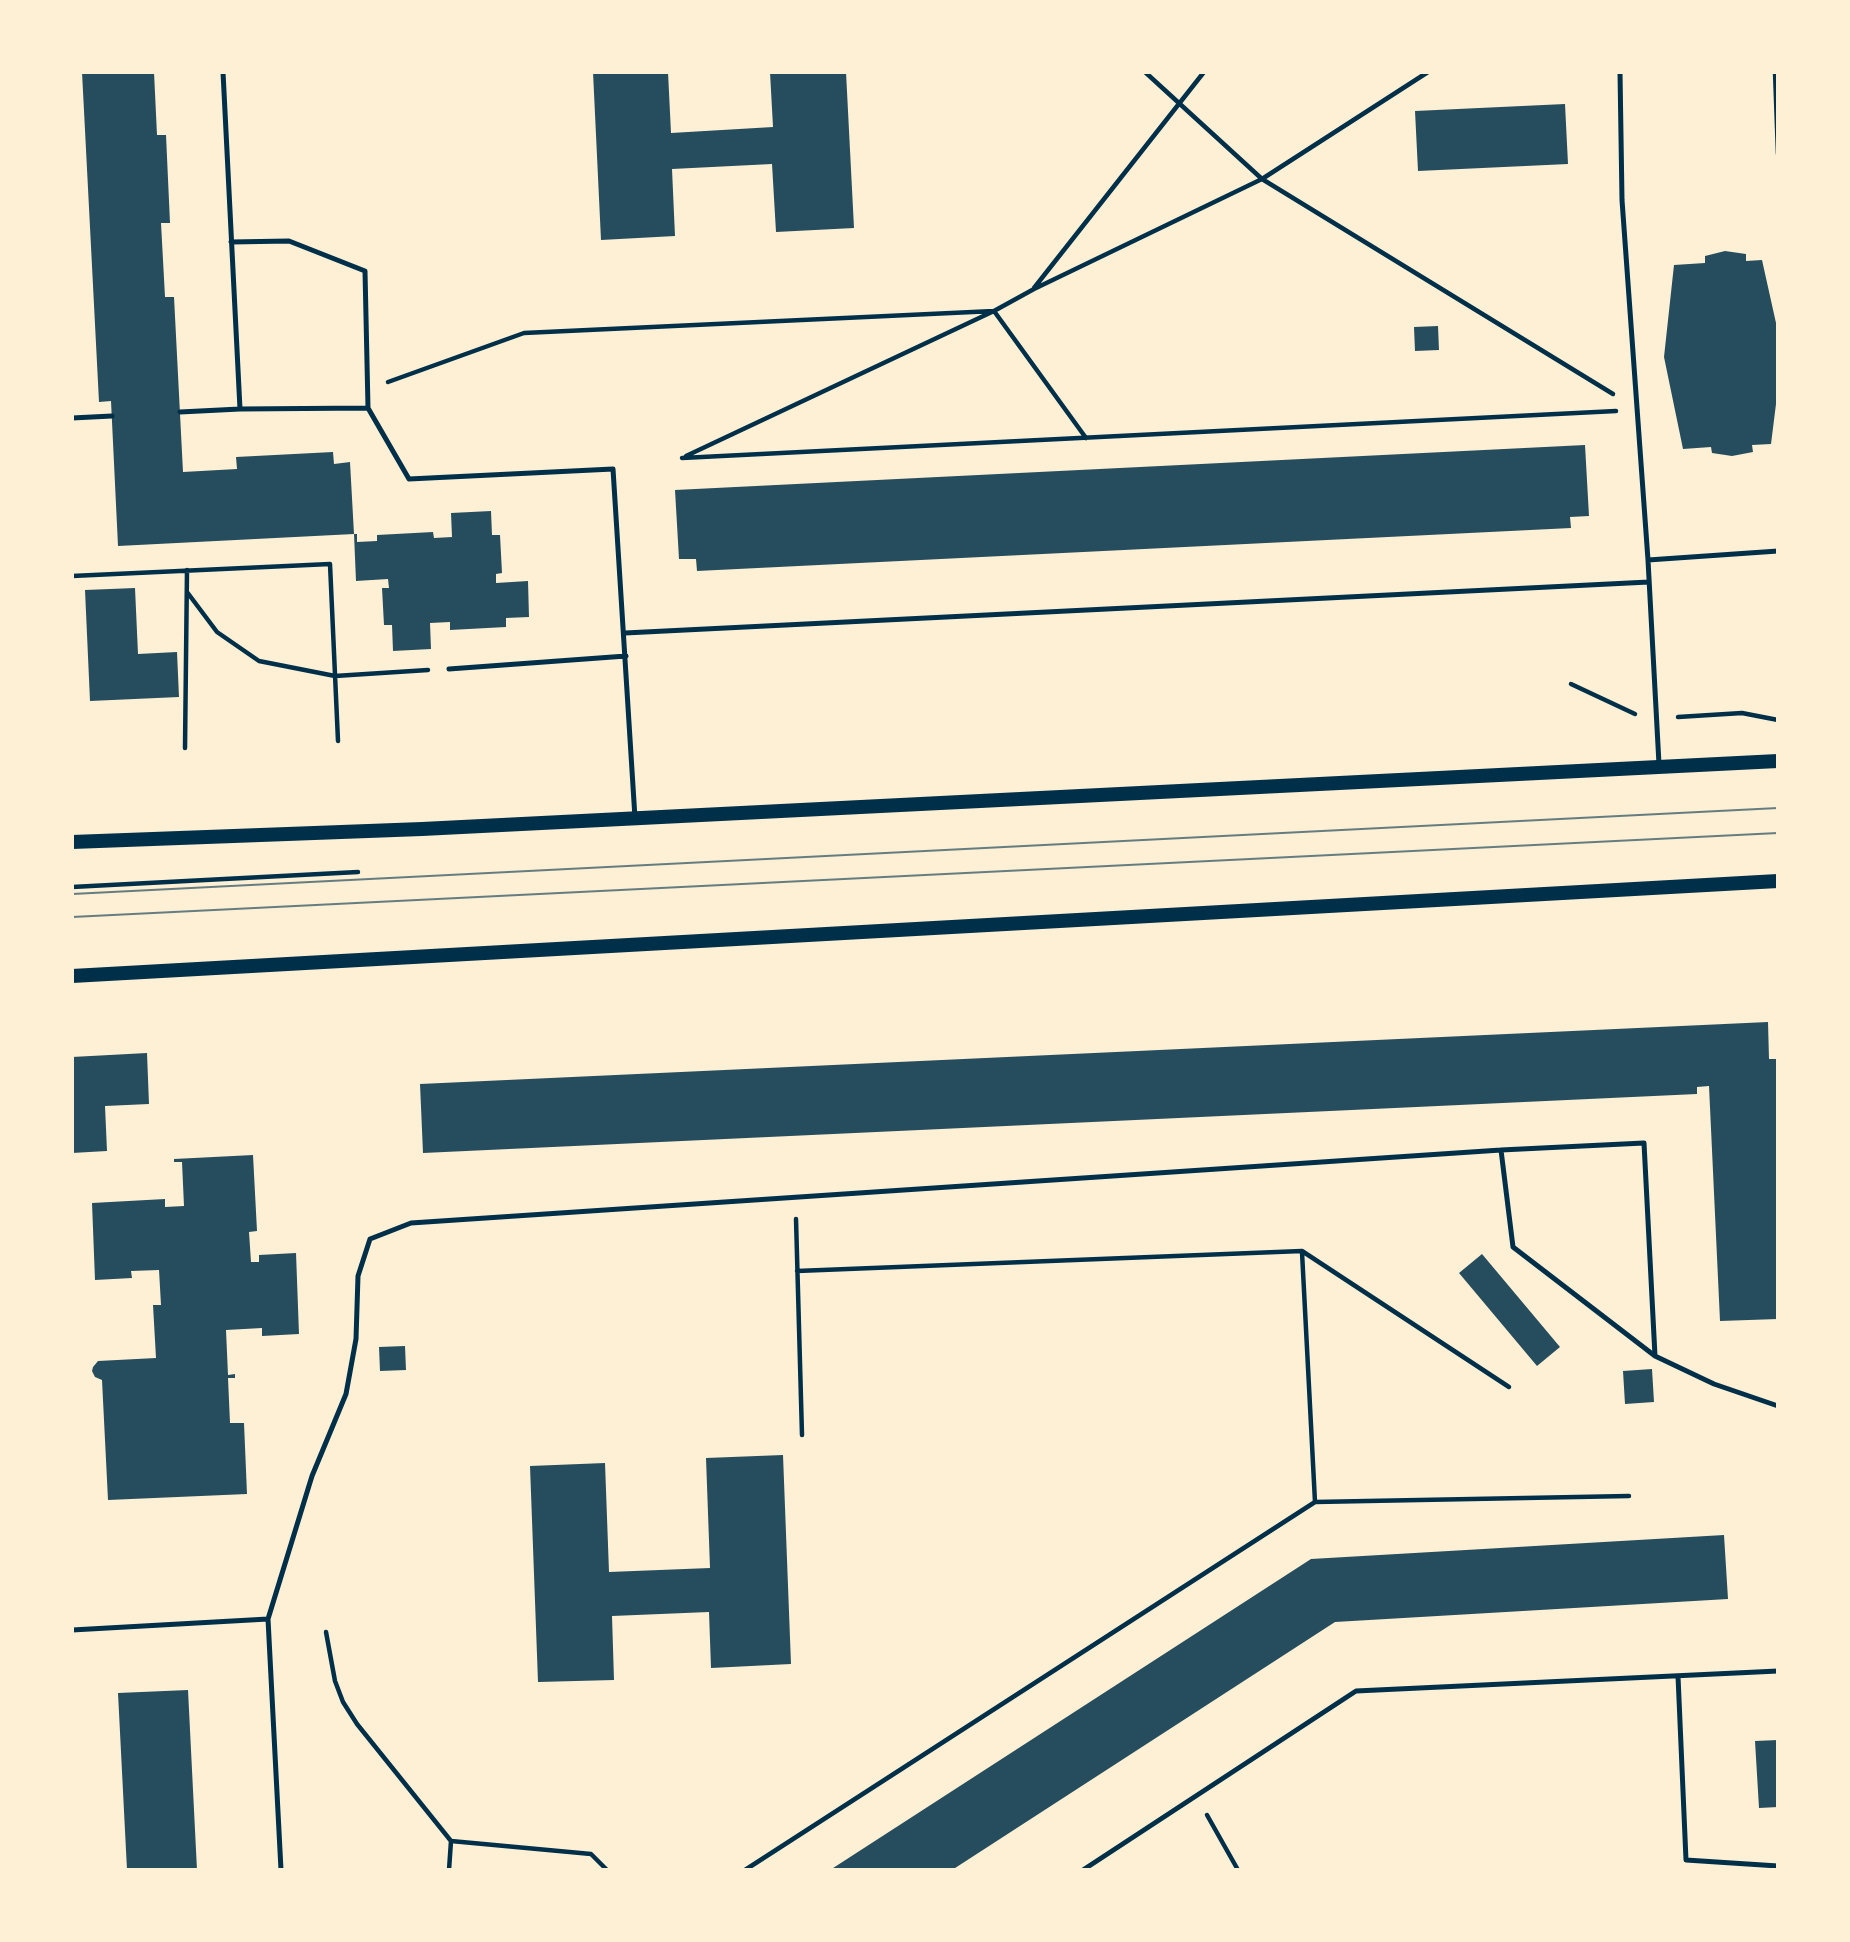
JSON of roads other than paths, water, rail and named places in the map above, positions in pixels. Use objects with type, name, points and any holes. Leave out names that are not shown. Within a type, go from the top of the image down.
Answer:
[{"type":"main road","points":[[72,842],[422,830],[1778,761]]},
{"type":"main road","points":[[72,976],[1778,881]]},
{"type":"lane","points":[[223,72],[240,409]]},
{"type":"lane","points":[[1620,72],[1622,200],[1660,767]]},
{"type":"lane","points":[[231,242],[289,241],[365,271],[368,408],[409,478],[613,469],[636,819]]},
{"type":"lane","points":[[180,412],[368,408]]},
{"type":"lane","points":[[72,418],[112,416]]},
{"type":"lane","points":[[1648,560],[1778,551]]},
{"type":"lane","points":[[625,633],[1649,582]]},
{"type":"lane","points":[[449,669],[626,656]]},
{"type":"lane","points":[[281,1870],[268,1619],[312,1476],[346,1394],[356,1339],[358,1276],[370,1239],[411,1223],[1501,1150],[1644,1143],[1656,1356]]},
{"type":"lane","points":[[1501,1150],[1513,1247],[1656,1356],[1714,1384],[1778,1406]]},
{"type":"lane","points":[[72,1630],[268,1619]]},
{"type":"lane","points":[[1083,1870],[1356,1691],[1778,1671]]},
{"type":"lane","points":[[1678,1676],[1686,1860],[1778,1866]]},
{"type":"tram line","points":[[72,894],[1778,808]]},
{"type":"tram line","points":[[72,917],[1778,833]]}]
